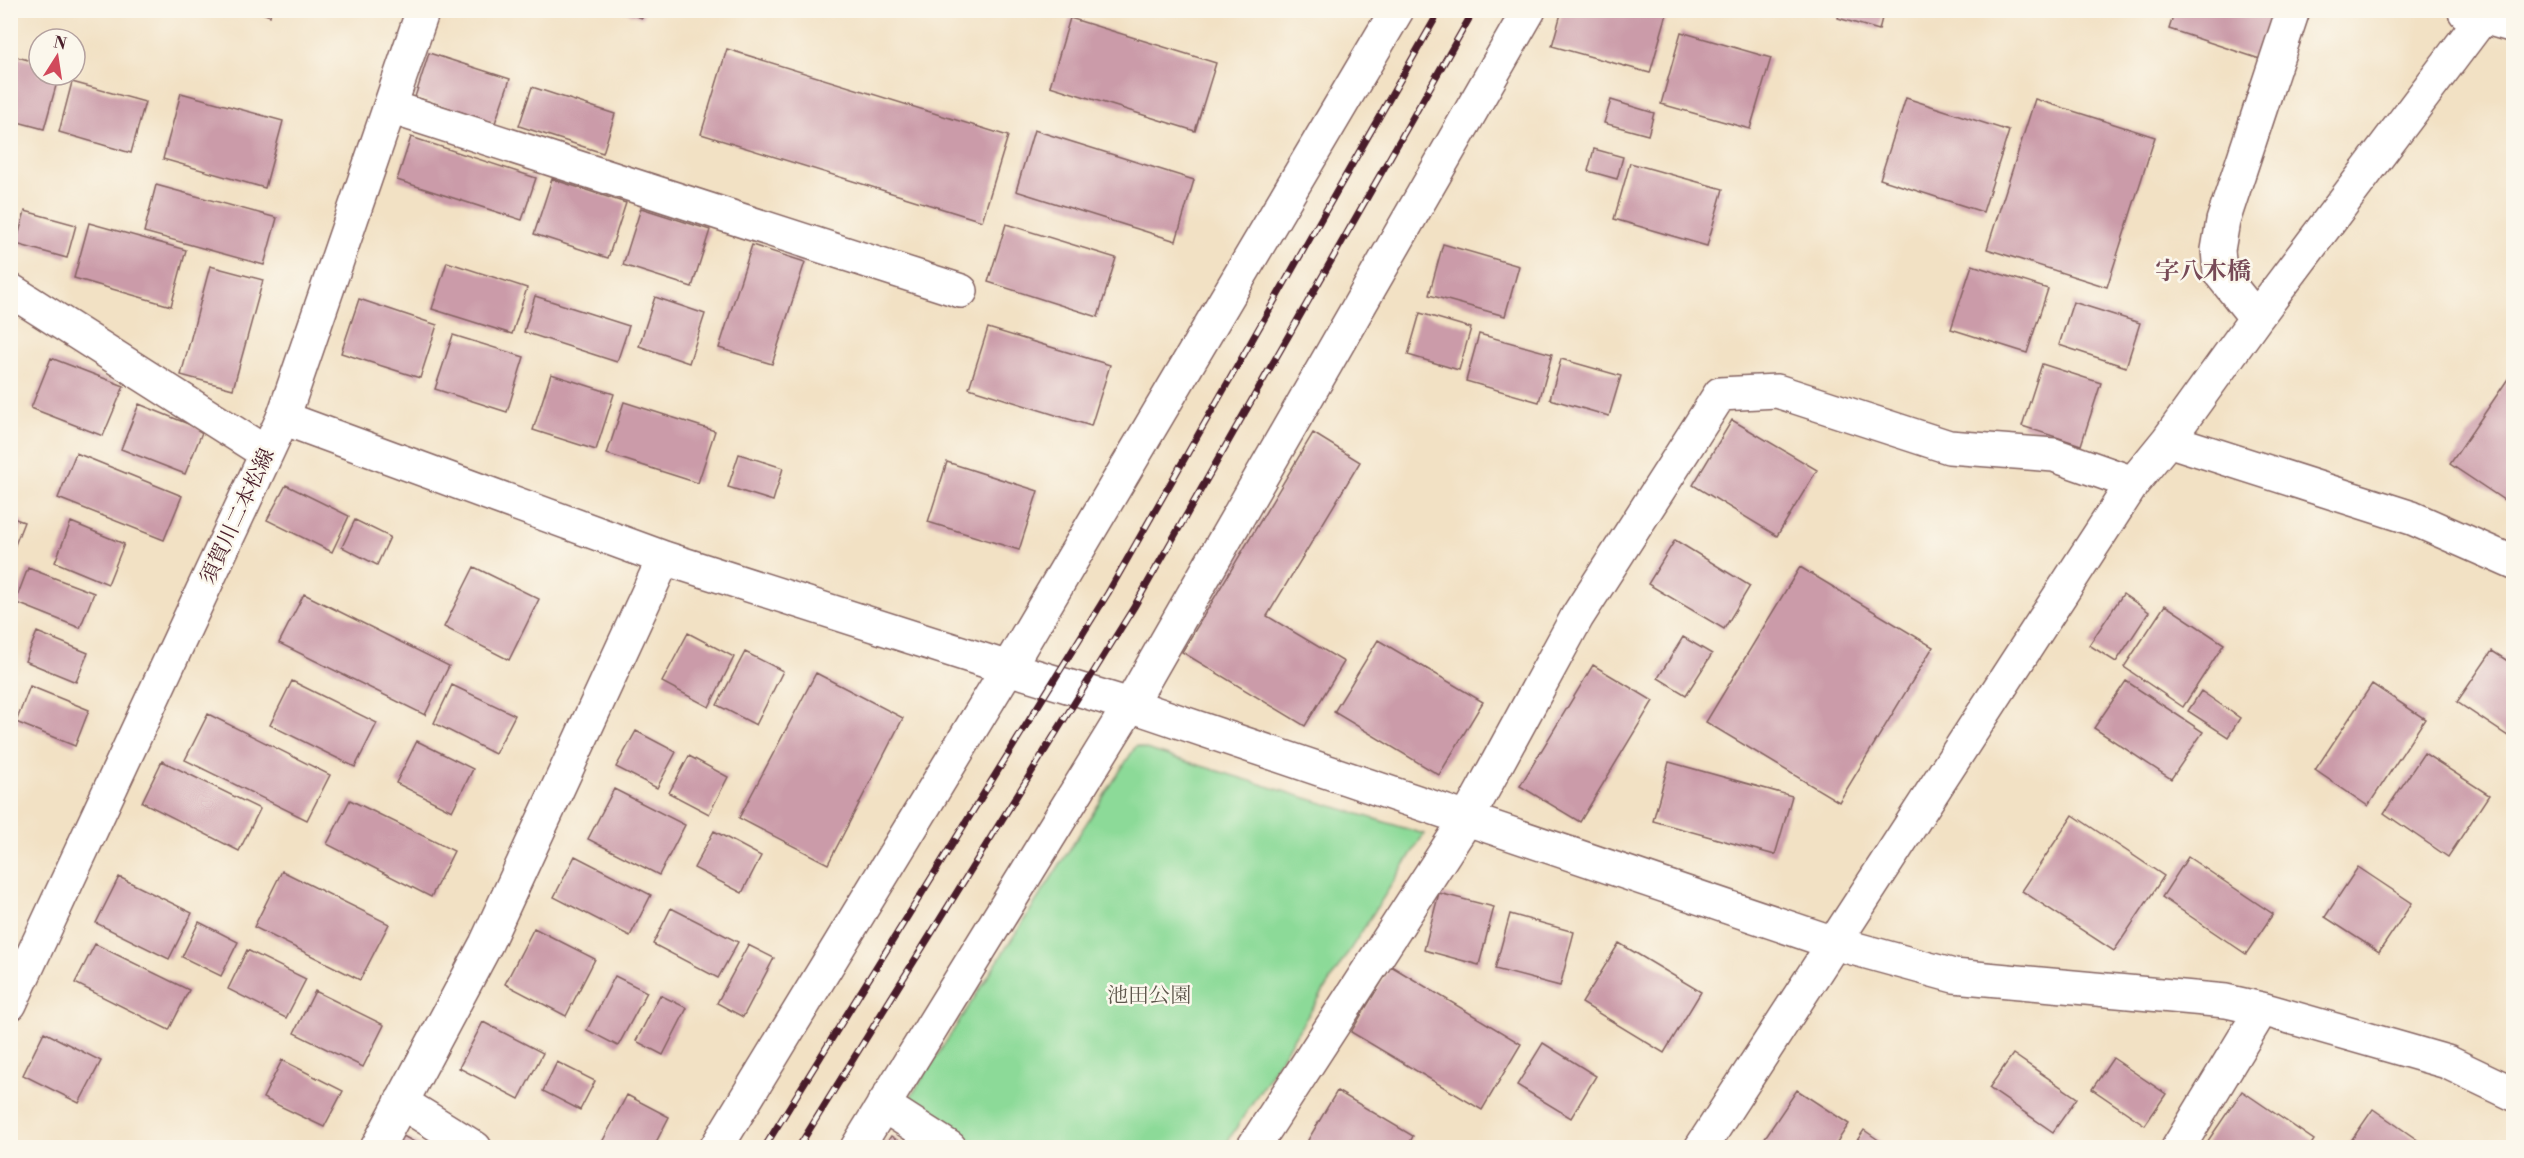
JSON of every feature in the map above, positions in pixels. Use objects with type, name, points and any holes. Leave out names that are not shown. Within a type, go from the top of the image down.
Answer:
[{"type":"street","name":"須賀川二本松線","points":[[10,1004],[283,418],[423,10]]},
{"type":"street","points":[[716,1148],[1008,668],[1396,10]]},
{"type":"street","points":[[856,1148],[1130,705],[1528,10]]},
{"type":"street","points":[[2256,318],[2220,273],[2218,250],[2223,221],[2293,10]]},
{"type":"street","points":[[1701,1148],[2133,483],[2168,440],[2256,318],[2486,16]]},
{"type":"street","points":[[390,107],[961,291]]},
{"type":"street","points":[[10,290],[266,453]]},
{"type":"street","points":[[1253,1148],[1468,817],[1577,617],[1720,394],[1777,391],[1949,447],[2054,454],[2133,483]]},
{"type":"street","points":[[283,418],[663,558],[1130,705],[1468,817],[1834,943],[1954,976],[2226,1001],[2262,1009],[2447,1062],[2514,1094]]},
{"type":"street","points":[[2168,440],[2412,518],[2514,563]]},
{"type":"street","points":[[377,1148],[486,944],[663,558]]},
{"type":"street","points":[[2178,1148],[2262,1009]]},
{"type":"street","points":[[401,1102],[475,1148]]},
{"type":"street","points":[[883,1105],[951,1148]]},
{"type":"green space","name":"池田公園","points":[[1136,746],[1424,834],[1224,1147],[981,1147],[906,1104]]},
{"type":"building","points":[[254,10],[271,10],[270,16]]},
{"type":"building","points":[[620,10],[645,10],[642,18]]},
{"type":"building","points":[[1562,10],[1668,10],[1650,73],[1552,46]]},
{"type":"building","points":[[1840,10],[1884,10],[1879,30],[1838,18]]},
{"type":"building","points":[[2175,10],[2279,10],[2263,60],[2169,29]]},
{"type":"building","points":[[1070,18],[1216,63],[1195,131],[1050,86]]},
{"type":"building","points":[[1681,32],[1771,58],[1750,129],[1661,104]]},
{"type":"building","points":[[727,49],[1008,136],[982,221],[701,134]]},
{"type":"building","points":[[429,53],[510,79],[495,123],[415,97]]},
{"type":"building","points":[[10,55],[27,60],[27,87],[56,87],[44,129],[10,120]]},
{"type":"building","points":[[87,86],[145,102],[131,153],[59,132],[71,87]]},
{"type":"building","points":[[532,87],[615,114],[603,153],[519,126]]},
{"type":"building","points":[[181,93],[283,121],[265,188],[163,159]]},
{"type":"building","points":[[1906,98],[2009,131],[1983,212],[1880,179]]},
{"type":"building","points":[[2035,99],[2155,137],[2107,287],[1987,249]]},
{"type":"building","points":[[1611,100],[1654,113],[1648,135],[1604,123]]},
{"type":"building","points":[[1034,130],[1194,180],[1176,241],[1016,191]]},
{"type":"building","points":[[411,137],[536,178],[522,220],[397,180]]},
{"type":"building","points":[[1594,149],[1623,157],[1617,179],[1588,171]]},
{"type":"building","points":[[1630,163],[1723,189],[1707,246],[1614,219]]},
{"type":"building","points":[[552,179],[626,203],[608,258],[534,234]]},
{"type":"building","points":[[156,185],[277,218],[264,265],[144,232]]},
{"type":"building","points":[[641,208],[710,230],[692,287],[623,265]]},
{"type":"building","points":[[25,211],[76,225],[67,258],[16,244]]},
{"type":"building","points":[[89,223],[186,250],[171,306],[74,278]]},
{"type":"building","points":[[1006,224],[1116,258],[1098,317],[988,282]]},
{"type":"building","points":[[1443,244],[1519,266],[1505,316],[1429,295]]},
{"type":"building","points":[[752,245],[805,262],[772,364],[719,348]]},
{"type":"building","points":[[447,262],[527,288],[512,334],[432,309]]},
{"type":"building","points":[[1972,265],[2048,289],[2027,353],[1951,329]]},
{"type":"building","points":[[210,266],[263,280],[233,389],[181,375]]},
{"type":"building","points":[[535,296],[629,326],[617,362],[524,332]]},
{"type":"building","points":[[655,297],[705,314],[689,363],[639,346]]},
{"type":"building","points":[[359,299],[437,325],[420,378],[341,353]]},
{"type":"building","points":[[2073,302],[2140,323],[2126,367],[2059,345]]},
{"type":"building","points":[[1420,313],[1471,328],[1459,370],[1408,355]]},
{"type":"building","points":[[988,328],[1110,365],[1091,426],[969,388]]},
{"type":"building","points":[[1479,334],[1552,354],[1539,402],[1466,381]]},
{"type":"building","points":[[453,335],[524,357],[507,412],[435,389]]},
{"type":"building","points":[[51,358],[124,386],[103,436],[31,408]]},
{"type":"building","points":[[1561,359],[1621,376],[1609,416],[1550,399]]},
{"type":"building","points":[[2042,364],[2101,383],[2081,445],[2022,426]]},
{"type":"building","points":[[2514,370],[2514,493],[2507,502],[2450,464]]},
{"type":"building","points":[[551,374],[614,394],[596,450],[533,430]]},
{"type":"building","points":[[624,402],[715,431],[698,483],[607,454]]},
{"type":"building","points":[[139,404],[203,430],[185,474],[121,449]]},
{"type":"building","points":[[1732,420],[1817,470],[1777,536],[1693,485]]},
{"type":"building","points":[[1313,433],[1360,462],[1267,616],[1344,662],[1305,726],[1182,652]]},
{"type":"building","points":[[76,453],[182,496],[164,540],[58,498]]},
{"type":"building","points":[[739,454],[783,468],[773,501],[728,487]]},
{"type":"building","points":[[947,462],[1038,491],[1019,550],[928,522]]},
{"type":"building","points":[[286,485],[349,516],[332,552],[267,520]]},
{"type":"building","points":[[10,517],[24,522],[11,555],[10,555]]},
{"type":"building","points":[[355,520],[390,537],[377,565],[342,547]]},
{"type":"building","points":[[71,522],[124,544],[108,584],[55,562]]},
{"type":"building","points":[[1675,540],[1750,586],[1724,629],[1648,584]]},
{"type":"building","points":[[474,567],[539,599],[509,660],[444,627]]},
{"type":"building","points":[[1800,567],[1933,647],[1839,802],[1706,722]]},
{"type":"building","points":[[28,568],[94,593],[80,628],[15,602]]},
{"type":"building","points":[[304,594],[449,666],[425,715],[279,643]]},
{"type":"building","points":[[2123,594],[2149,612],[2116,662],[2089,645]]},
{"type":"building","points":[[2165,605],[2224,644],[2183,707],[2124,667]]},
{"type":"building","points":[[37,632],[88,653],[76,682],[25,661]]},
{"type":"building","points":[[688,633],[734,657],[709,707],[662,682]]},
{"type":"building","points":[[1683,637],[1712,654],[1686,695],[1658,678]]},
{"type":"building","points":[[1378,640],[1483,702],[1439,775],[1334,712]]},
{"type":"building","points":[[2492,651],[2514,665],[2514,740],[2457,702]]},
{"type":"building","points":[[745,652],[783,671],[756,725],[717,705]]},
{"type":"building","points":[[1593,665],[1653,701],[1580,822],[1520,786]]},
{"type":"building","points":[[816,673],[903,718],[828,864],[739,818]]},
{"type":"building","points":[[292,681],[377,723],[355,767],[270,725]]},
{"type":"building","points":[[2126,681],[2203,732],[2171,779],[2094,728]]},
{"type":"building","points":[[2372,684],[2425,719],[2368,806],[2315,770]]},
{"type":"building","points":[[452,685],[515,715],[495,754],[434,723]]},
{"type":"building","points":[[30,686],[89,710],[75,746],[16,722]]},
{"type":"building","points":[[2201,691],[2240,718],[2228,737],[2188,711]]},
{"type":"building","points":[[208,714],[330,775],[307,820],[185,760]]},
{"type":"building","points":[[636,731],[676,752],[657,788],[616,767]]},
{"type":"building","points":[[417,741],[473,769],[452,811],[396,783]]},
{"type":"building","points":[[2424,753],[2489,795],[2448,857],[2384,813]]},
{"type":"building","points":[[689,756],[728,777],[709,814],[669,793]]},
{"type":"building","points":[[162,761],[260,809],[239,851],[142,802]]},
{"type":"building","points":[[1669,762],[1792,796],[1775,855],[1653,821]]},
{"type":"building","points":[[614,789],[685,825],[659,875],[588,839]]},
{"type":"building","points":[[350,800],[454,851],[431,897],[327,844]]},
{"type":"building","points":[[2073,815],[2164,876],[2114,951],[2022,891]]},
{"type":"building","points":[[714,831],[761,856],[742,893],[694,868]]},
{"type":"building","points":[[575,856],[651,895],[630,936],[554,897]]},
{"type":"building","points":[[2188,857],[2273,914],[2246,954],[2162,897]]},
{"type":"building","points":[[2358,867],[2412,903],[2379,952],[2325,917]]},
{"type":"building","points":[[282,871],[389,924],[360,980],[254,927]]},
{"type":"building","points":[[119,877],[192,913],[169,959],[96,923]]},
{"type":"building","points":[[1439,893],[1494,907],[1479,965],[1424,950]]},
{"type":"building","points":[[671,908],[738,942],[718,978],[653,944]]},
{"type":"building","points":[[1510,914],[1574,932],[1560,986],[1495,969]]},
{"type":"building","points":[[199,922],[238,942],[221,976],[182,957]]},
{"type":"building","points":[[534,928],[595,959],[566,1016],[505,984]]},
{"type":"building","points":[[1619,943],[1701,992],[1664,1053],[1582,1003]]},
{"type":"building","points":[[95,944],[189,990],[169,1030],[75,983]]},
{"type":"building","points":[[748,945],[774,958],[743,1017],[717,1003]]},
{"type":"building","points":[[247,950],[306,979],[286,1018],[228,989]]},
{"type":"building","points":[[1391,966],[1521,1044],[1482,1110],[1351,1032]]},
{"type":"building","points":[[615,976],[647,992],[618,1046],[587,1030]]},
{"type":"building","points":[[315,991],[384,1025],[363,1067],[294,1033]]},
{"type":"building","points":[[660,995],[687,1008],[663,1055],[636,1041]]},
{"type":"building","points":[[483,1022],[543,1053],[519,1099],[459,1068]]},
{"type":"building","points":[[44,1032],[101,1061],[79,1103],[23,1075]]},
{"type":"building","points":[[1543,1043],[1596,1076],[1571,1118],[1517,1085]]},
{"type":"building","points":[[2013,1054],[2077,1098],[2053,1132],[1989,1088]]},
{"type":"building","points":[[2113,1058],[2166,1094],[2145,1125],[2092,1089]]},
{"type":"building","points":[[282,1060],[343,1091],[324,1127],[263,1098]]},
{"type":"building","points":[[557,1062],[595,1081],[580,1110],[543,1091]]},
{"type":"building","points":[[1797,1090],[1849,1124],[1833,1148],[1758,1148]]},
{"type":"building","points":[[1337,1091],[1413,1136],[1407,1148],[1320,1148],[1308,1140]]},
{"type":"building","points":[[2242,1091],[2314,1140],[2309,1148],[2203,1148]]},
{"type":"building","points":[[627,1095],[669,1117],[653,1148],[599,1148]]},
{"type":"building","points":[[2373,1109],[2429,1148],[2346,1148]]},
{"type":"building","points":[[1864,1130],[1890,1148],[1852,1148]]},
{"type":"building","points":[[396,1132],[425,1148],[388,1148]]},
{"type":"building","points":[[891,1136],[909,1148],[883,1148]]},
{"type":"railway","points":[[764,1148],[1108,593],[1440,10]]},
{"type":"railway","points":[[798,1148],[1134,607],[1474,10]]},
{"type":"district","name":"字八木橋","points":[[2203,271]]}]
